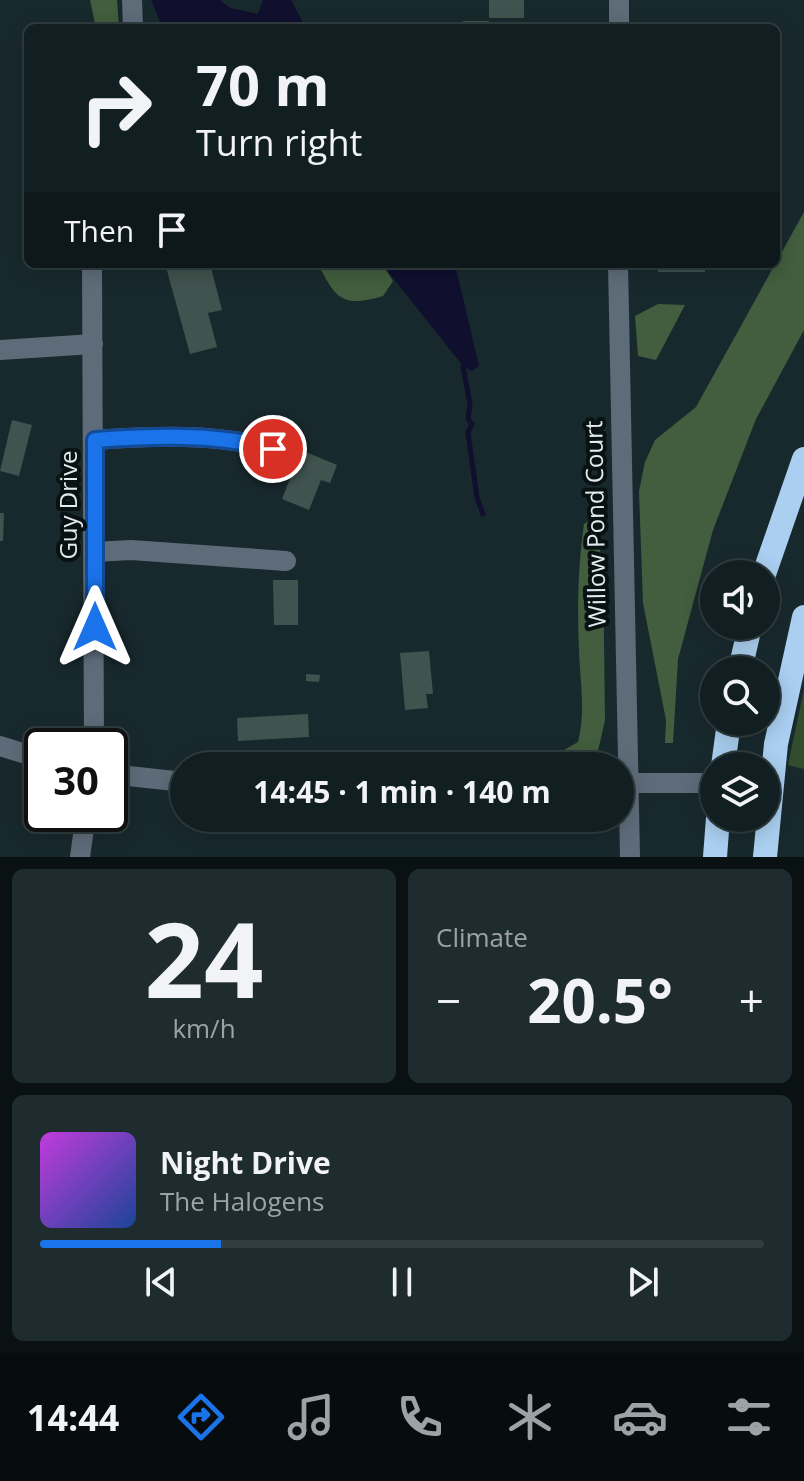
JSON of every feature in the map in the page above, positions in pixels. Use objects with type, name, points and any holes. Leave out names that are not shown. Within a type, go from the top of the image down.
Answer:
[{"type":"highway","points":[[769,560],[804,459]]},
{"type":"highway","points":[[775,752],[804,617]]},
{"type":"highway","points":[[715,857],[717,832]]},
{"type":"highway","points":[[765,857],[766,832]]},
{"type":"street","points":[[132,0],[133,24]]},
{"type":"street","points":[[619,0],[619,24]]},
{"type":"street","name":"Guy Drive","points":[[92,268],[94,728]]},
{"type":"street","name":"Willow Pond Court","points":[[618,268],[624,752]]},
{"type":"street","points":[[0,350],[93,344]]},
{"type":"street","points":[[95,440],[134,437],[232,440],[273,449]]},
{"type":"street","points":[[94,552],[131,550],[286,561]]},
{"type":"street","points":[[0,746],[24,753]]},
{"type":"street","points":[[128,776],[170,780]]},
{"type":"street","points":[[634,783],[700,783]]},
{"type":"street","points":[[80,857],[83,832]]},
{"type":"street","name":"Willow Pond Court","points":[[628,832],[630,857]]},
{"type":"green space","points":[[90,0],[117,0],[119,24],[95,24]]},
{"type":"green space","points":[[804,212],[804,330],[756,419],[713,530],[705,560],[700,560],[700,578],[678,659],[673,743],[665,743],[666,720],[643,603],[639,491],[645,462],[655,440],[696,407],[773,268],[780,268],[780,255]]},
{"type":"green space","points":[[320,268],[385,268],[393,281],[383,296],[358,301],[342,298]]},
{"type":"green space","points":[[658,304],[685,305],[656,360],[638,356],[635,316]]},
{"type":"green space","points":[[591,520],[603,561],[605,720],[597,752],[560,752],[578,742],[580,730],[578,602],[584,524]]},
{"type":"green space","points":[[804,689],[804,769],[788,765]]},
{"type":"shaded area","points":[[151,0],[220,0],[230,8],[258,14],[263,0],[291,0],[304,24],[161,24]]},
{"type":"shaded area","points":[[385,268],[456,268],[479,366],[472,371],[463,366]]},
{"type":"building","points":[[489,0],[524,0],[524,18],[489,18]]},
{"type":"building","points":[[463,21],[489,21],[489,24],[463,24]]},
{"type":"building","points":[[166,268],[211,268],[222,310],[208,313],[217,347],[190,354]]},
{"type":"building","points":[[658,268],[705,268],[705,272],[658,272]]},
{"type":"building","points":[[12,420],[32,425],[19,476],[0,471]]},
{"type":"building","points":[[301,450],[337,465],[330,483],[321,480],[309,510],[282,499]]},
{"type":"building","points":[[0,513],[4,513],[3,541],[0,541]]},
{"type":"building","points":[[273,580],[298,580],[298,625],[274,625]]},
{"type":"building","points":[[429,651],[433,694],[426,694],[428,708],[405,710],[400,653]]},
{"type":"building","points":[[306,674],[320,675],[319,682],[306,681]]},
{"type":"building","points":[[308,714],[309,737],[238,741],[237,718]]},
{"type":"waterway","points":[[463,366],[470,404],[468,419],[472,424],[468,432],[477,498],[483,514]]},
{"type":"route","points":[[95,627],[95,440],[134,437],[232,440],[273,449]]}]
